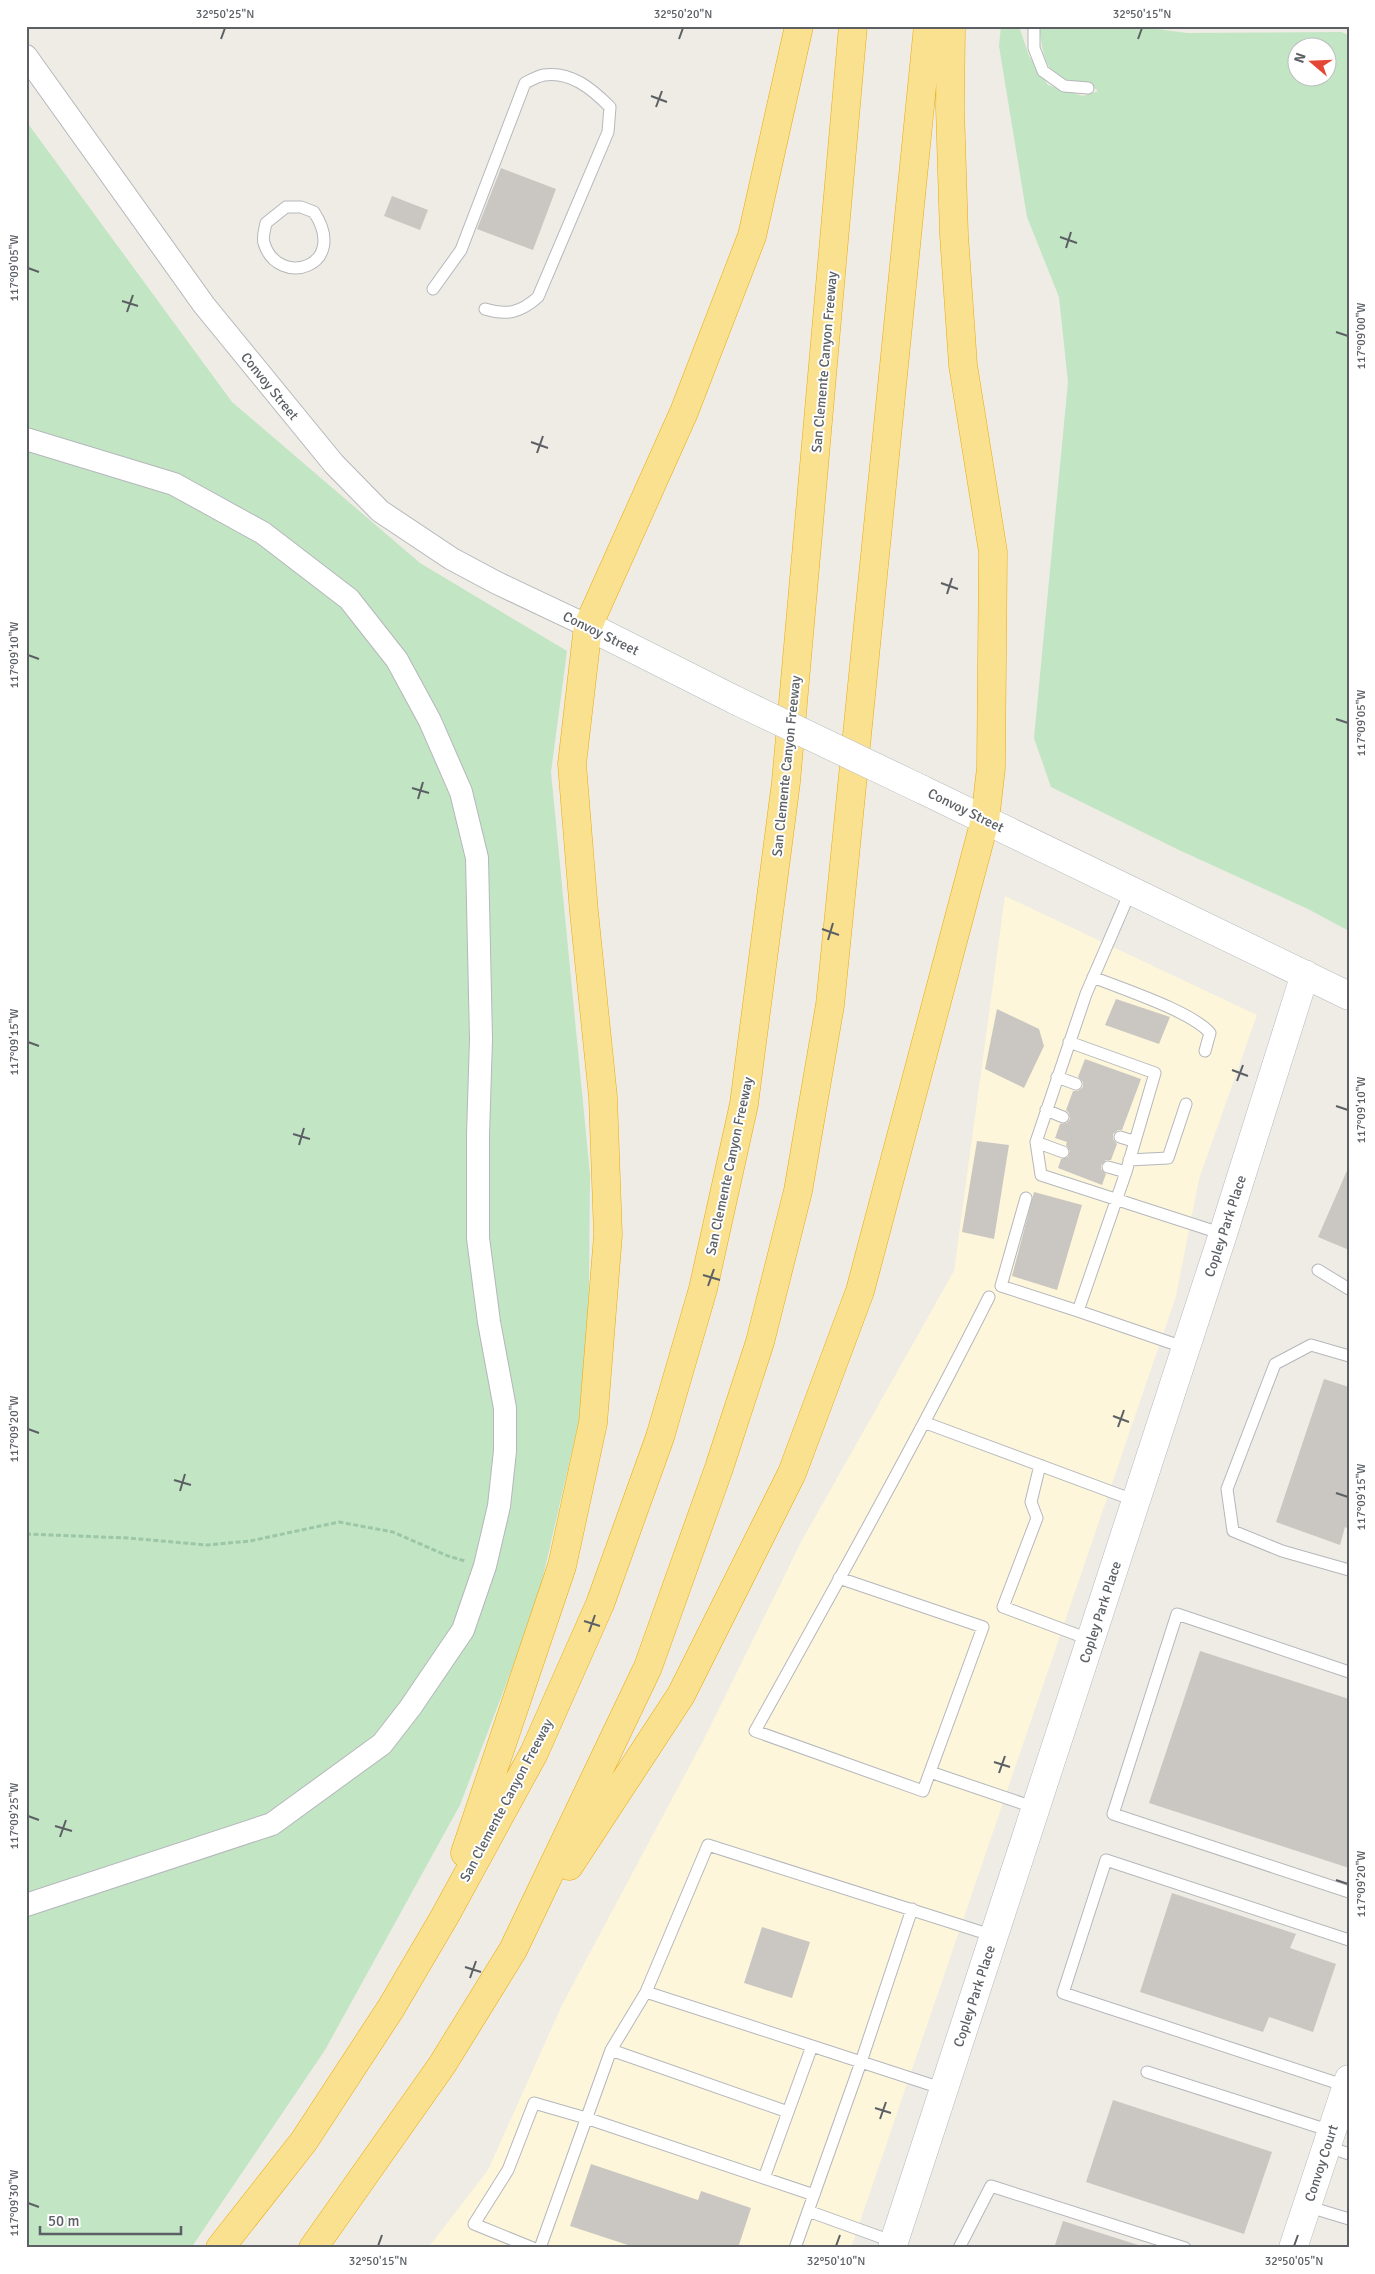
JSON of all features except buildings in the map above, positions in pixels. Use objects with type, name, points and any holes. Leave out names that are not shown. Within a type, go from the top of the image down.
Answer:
[{"type":"highway","points":[[444,1916],[562,1566],[593,1423],[608,1235],[603,1097],[584,912],[572,764],[588,626],[684,412],[752,236],[799,26]]},
{"type":"highway","name":"San Clemente Canyon Freeway","points":[[220,2248],[304,2141],[391,2008],[534,1753],[600,1604],[663,1428],[703,1289],[744,1104],[786,782],[853,26]]},
{"type":"highway","points":[[513,1950],[648,1667],[719,1468],[760,1342],[798,1191],[830,1005],[928,26]]},
{"type":"highway","points":[[313,2248],[442,2065],[513,1950],[681,1695],[792,1473],[860,1291],[985,820],[991,768],[993,552],[963,365],[953,206],[950,108],[951,26]]},
{"type":"main road","name":"Convoy Street","points":[[588,626],[737,702],[1349,996]]},
{"type":"main road","name":"Copley Park Place","points":[[893,2245],[1223,1234],[1305,974]]},
{"type":"main road","name":"Convoy Court","points":[[1293,2248],[1306,2206],[1335,2144],[1348,2082]]},
{"type":"street","name":"Convoy Street","points":[[26,56],[204,305],[334,464],[380,511],[452,559],[497,583],[588,626]]},
{"type":"street","points":[[26,440],[174,484],[263,533],[349,599],[397,660],[430,722],[461,792],[477,858],[481,1039],[478,1136],[478,1238],[489,1322],[505,1408],[505,1451],[499,1506],[485,1566],[463,1630],[382,1744],[311,1798],[272,1824],[26,1905]]},
{"type":"lane","points":[[1034,26],[1034,48],[1043,71],[1064,86],[1088,88]]},
{"type":"lane","points":[[433,288],[461,250],[525,83],[543,75],[570,77],[593,90],[610,107],[608,132],[538,297],[525,308],[501,314],[486,309]]},
{"type":"lane","points":[[286,207],[300,207],[314,212],[324,234],[323,247],[318,259],[301,268],[284,266],[270,255],[263,241],[266,223],[286,207]]},
{"type":"lane","points":[[1130,890],[1069,1042],[1036,1142],[1041,1175],[1223,1234]]},
{"type":"lane","points":[[1094,977],[1178,1012],[1204,1027],[1210,1032],[1205,1051]]},
{"type":"lane","points":[[1069,1042],[1155,1073],[1138,1105],[1126,1172],[1115,1199],[1078,1311]]},
{"type":"lane","points":[[1057,1077],[1076,1084]]},
{"type":"lane","points":[[1129,1160],[1168,1158],[1186,1104]]},
{"type":"lane","points":[[1046,1110],[1063,1117]]},
{"type":"lane","points":[[1120,1137],[1133,1141]]},
{"type":"lane","points":[[1036,1142],[1063,1152]]},
{"type":"lane","points":[[1108,1167],[1126,1172]]},
{"type":"lane","points":[[1026,1198],[1001,1286],[1186,1348]]},
{"type":"lane","points":[[1318,1270],[1349,1289]]},
{"type":"lane","points":[[839,1578],[983,1627],[923,1791],[755,1730],[839,1578],[926,1423],[989,1297]]},
{"type":"lane","points":[[1349,1356],[1311,1346],[1275,1364],[1227,1489],[1233,1531],[1282,1551],[1349,1570]]},
{"type":"lane","points":[[926,1423],[1136,1501]]},
{"type":"lane","points":[[1040,1466],[1031,1502],[1037,1518],[1003,1607],[1091,1640]]},
{"type":"lane","points":[[1349,1672],[1177,1614],[1113,1814],[1349,1892]]},
{"type":"lane","points":[[930,1772],[1036,1808]]},
{"type":"lane","points":[[540,2248],[611,2050],[646,1992],[708,1845],[994,1936]]},
{"type":"lane","points":[[1348,2082],[1062,1993],[1106,1860],[1349,1940]]},
{"type":"lane","points":[[795,2248],[861,2062],[912,1909]]},
{"type":"lane","points":[[646,1992],[944,2089]]},
{"type":"lane","points":[[764,2178],[812,2046]]},
{"type":"lane","points":[[611,2050],[788,2112]]},
{"type":"lane","points":[[1147,2072],[1335,2144]]},
{"type":"lane","points":[[533,2248],[474,2224],[508,2170],[534,2103],[586,2118],[814,2194]]},
{"type":"lane","points":[[959,2248],[990,2186],[1185,2248]]},
{"type":"lane","points":[[1306,2206],[1349,2218]]},
{"type":"lane","points":[[808,2211],[893,2245]]},
{"type":"path","points":[[26,1534],[128,1538],[207,1545],[250,1541],[339,1522],[393,1532],[448,1556],[485,1566]]},
{"type":"shaded area","points":[[1005,896],[1257,1015],[1199,1179],[1176,1296],[851,2248],[428,2248],[488,2170],[562,2005],[705,1737],[801,1542],[954,1271]]},
{"type":"green space","points":[[1001,26],[1019,26],[1029,56],[1048,85],[1083,96],[1098,91],[1082,82],[1067,80],[1058,76],[1053,71],[1046,60],[1039,26],[1134,26],[1187,33],[1341,32],[1349,35],[1349,931],[1308,909],[1179,850],[1051,787],[1034,738],[1068,382],[1059,297],[1027,217],[999,46]]},
{"type":"green space","points":[[26,121],[232,402],[420,563],[567,651],[551,772],[590,1175],[588,1381],[537,1603],[460,1805],[325,2050],[191,2248],[26,2248]]}]
